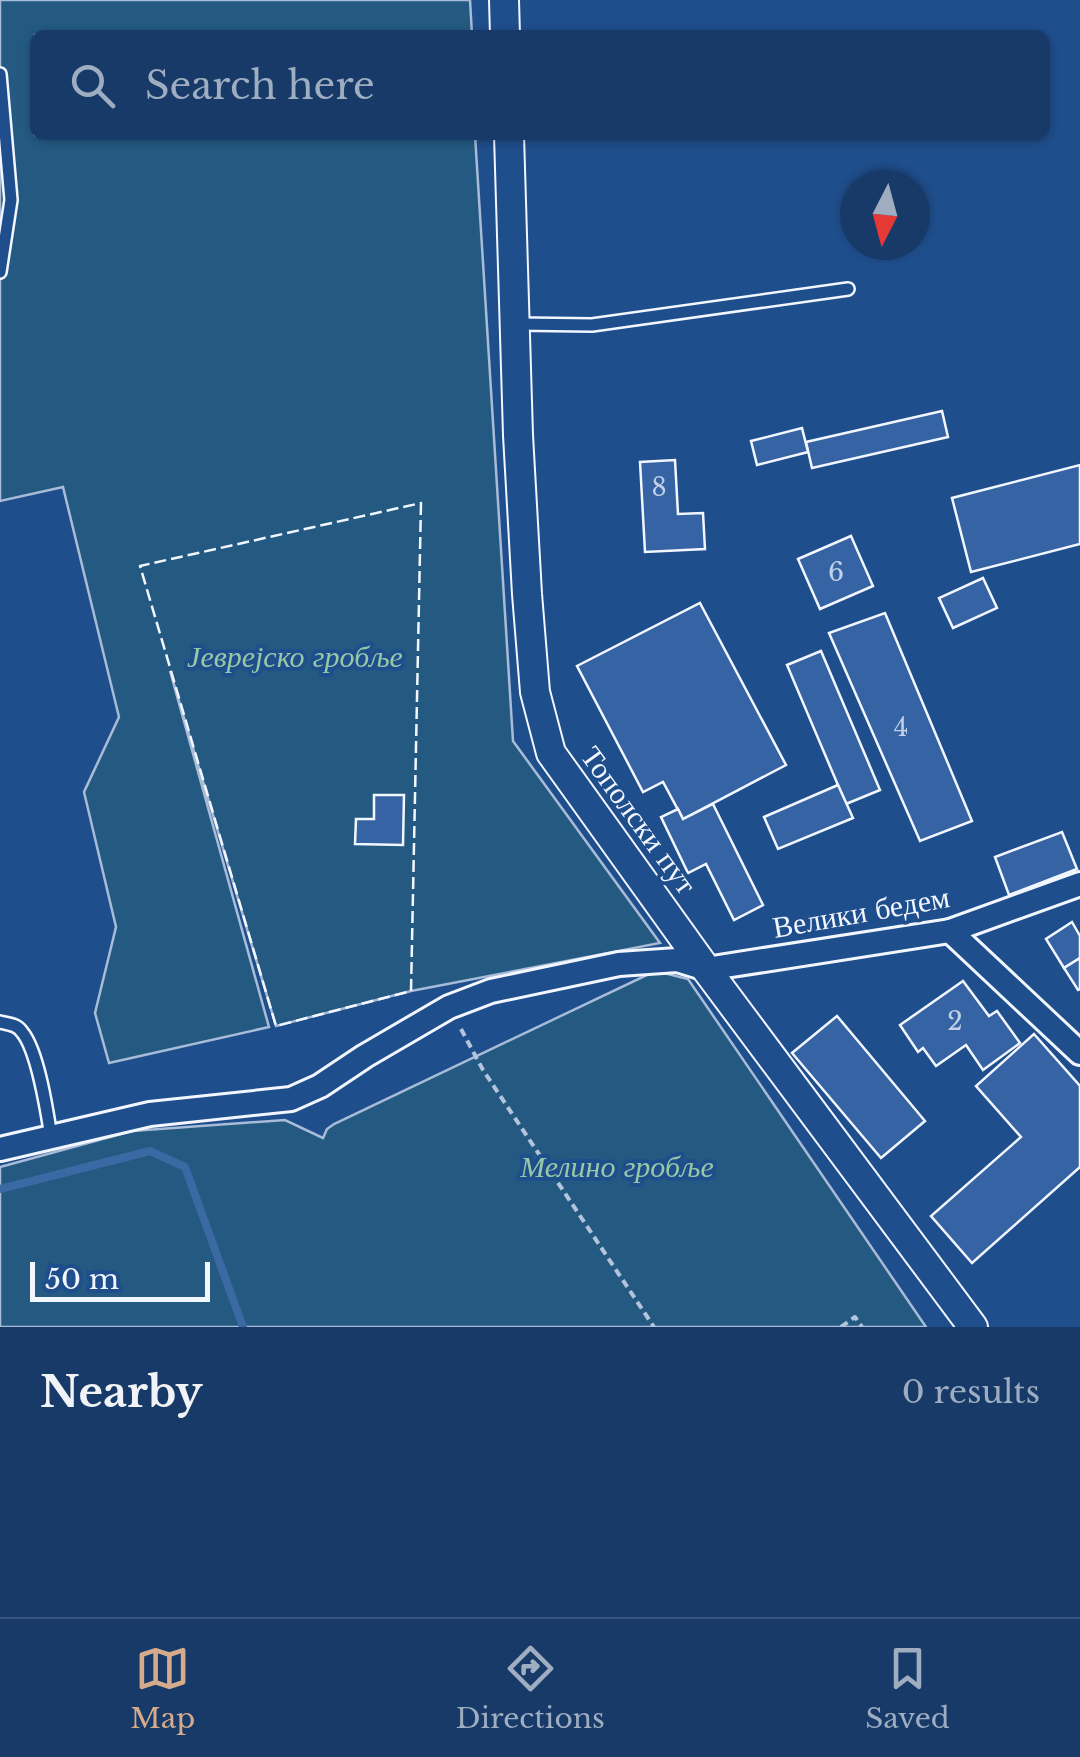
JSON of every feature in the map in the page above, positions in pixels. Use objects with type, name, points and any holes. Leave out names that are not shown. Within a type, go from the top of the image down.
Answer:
[{"type":"street","points":[[504,0],[505,30]]},
{"type":"street","name":"Тополски пут","points":[[509,140],[527,594],[536,692],[552,753],[706,969],[974,1327]]},
{"type":"street","name":"Велики бедем","points":[[0,1149],[150,1114],[291,1099],[320,1086],[449,1007],[491,991],[618,964],[677,960],[706,969],[950,931],[1080,884]]},
{"type":"street","points":[[950,931],[1080,1053]]},
{"type":"lane","points":[[0,74],[11,200],[0,272]]},
{"type":"lane","points":[[517,324],[592,325],[848,289]]},
{"type":"lane","points":[[0,1022],[13,1024],[25,1036],[51,1136]]},
{"type":"path","points":[[449,1007],[482,1070],[654,1327]]},
{"type":"path","points":[[841,1327],[855,1317],[862,1327]]},
{"type":"green space","name":"Јеврејско гробље","points":[[0,0],[470,0],[472,30],[30,30],[30,140],[475,140],[513,741],[660,943],[411,991],[276,1026],[170,671],[269,1027],[109,1063],[95,1013],[116,927],[84,792],[119,717],[63,487],[0,501]]},
{"type":"green space","name":"Мелино гробље","points":[[660,972],[688,979],[926,1327],[0,1327],[0,1167],[132,1131],[285,1120],[323,1138],[334,1124]]},
{"type":"building","points":[[942,411],[948,437],[812,468],[806,442]]},
{"type":"building","points":[[802,428],[808,452],[757,465],[751,441]]},
{"type":"building","points":[[675,460],[678,514],[703,513],[705,549],[645,552],[640,462]]},
{"type":"building","points":[[1080,465],[1080,544],[971,572],[952,498]]},
{"type":"building","points":[[851,536],[873,586],[820,609],[798,559]]},
{"type":"building","points":[[983,578],[997,608],[953,628],[939,598]]},
{"type":"building","points":[[700,603],[786,765],[683,819],[663,782],[643,792],[577,666]]},
{"type":"building","points":[[885,613],[972,821],[920,841],[829,633]]},
{"type":"building","points":[[821,651],[880,790],[846,804],[787,665]]},
{"type":"building","points":[[838,785],[853,818],[778,849],[764,817]]},
{"type":"building","points":[[374,795],[404,795],[403,845],[355,844],[356,819],[374,819]]},
{"type":"building","points":[[713,804],[763,905],[734,920],[706,864],[688,873],[661,817],[678,809],[683,819]]},
{"type":"building","points":[[1062,832],[1077,869],[1009,895],[995,857]]},
{"type":"building","points":[[1072,922],[1080,936],[1080,958],[1064,968],[1046,939]]},
{"type":"building","points":[[1080,958],[1080,989],[1078,990],[1064,968]]},
{"type":"building","points":[[963,981],[989,1016],[997,1011],[1020,1043],[983,1070],[966,1045],[936,1066],[923,1048],[918,1052],[900,1025]]},
{"type":"building","points":[[837,1016],[925,1121],[881,1158],[792,1053]]},
{"type":"building","points":[[1034,1034],[1080,1086],[1080,1167],[972,1263],[931,1216],[1021,1137],[976,1086]]},
{"type":"waterway","points":[[0,1189],[150,1151],[185,1167],[243,1327]]},
{"type":"fence","points":[[421,503],[411,991],[276,1026],[140,566],[421,503]]}]
